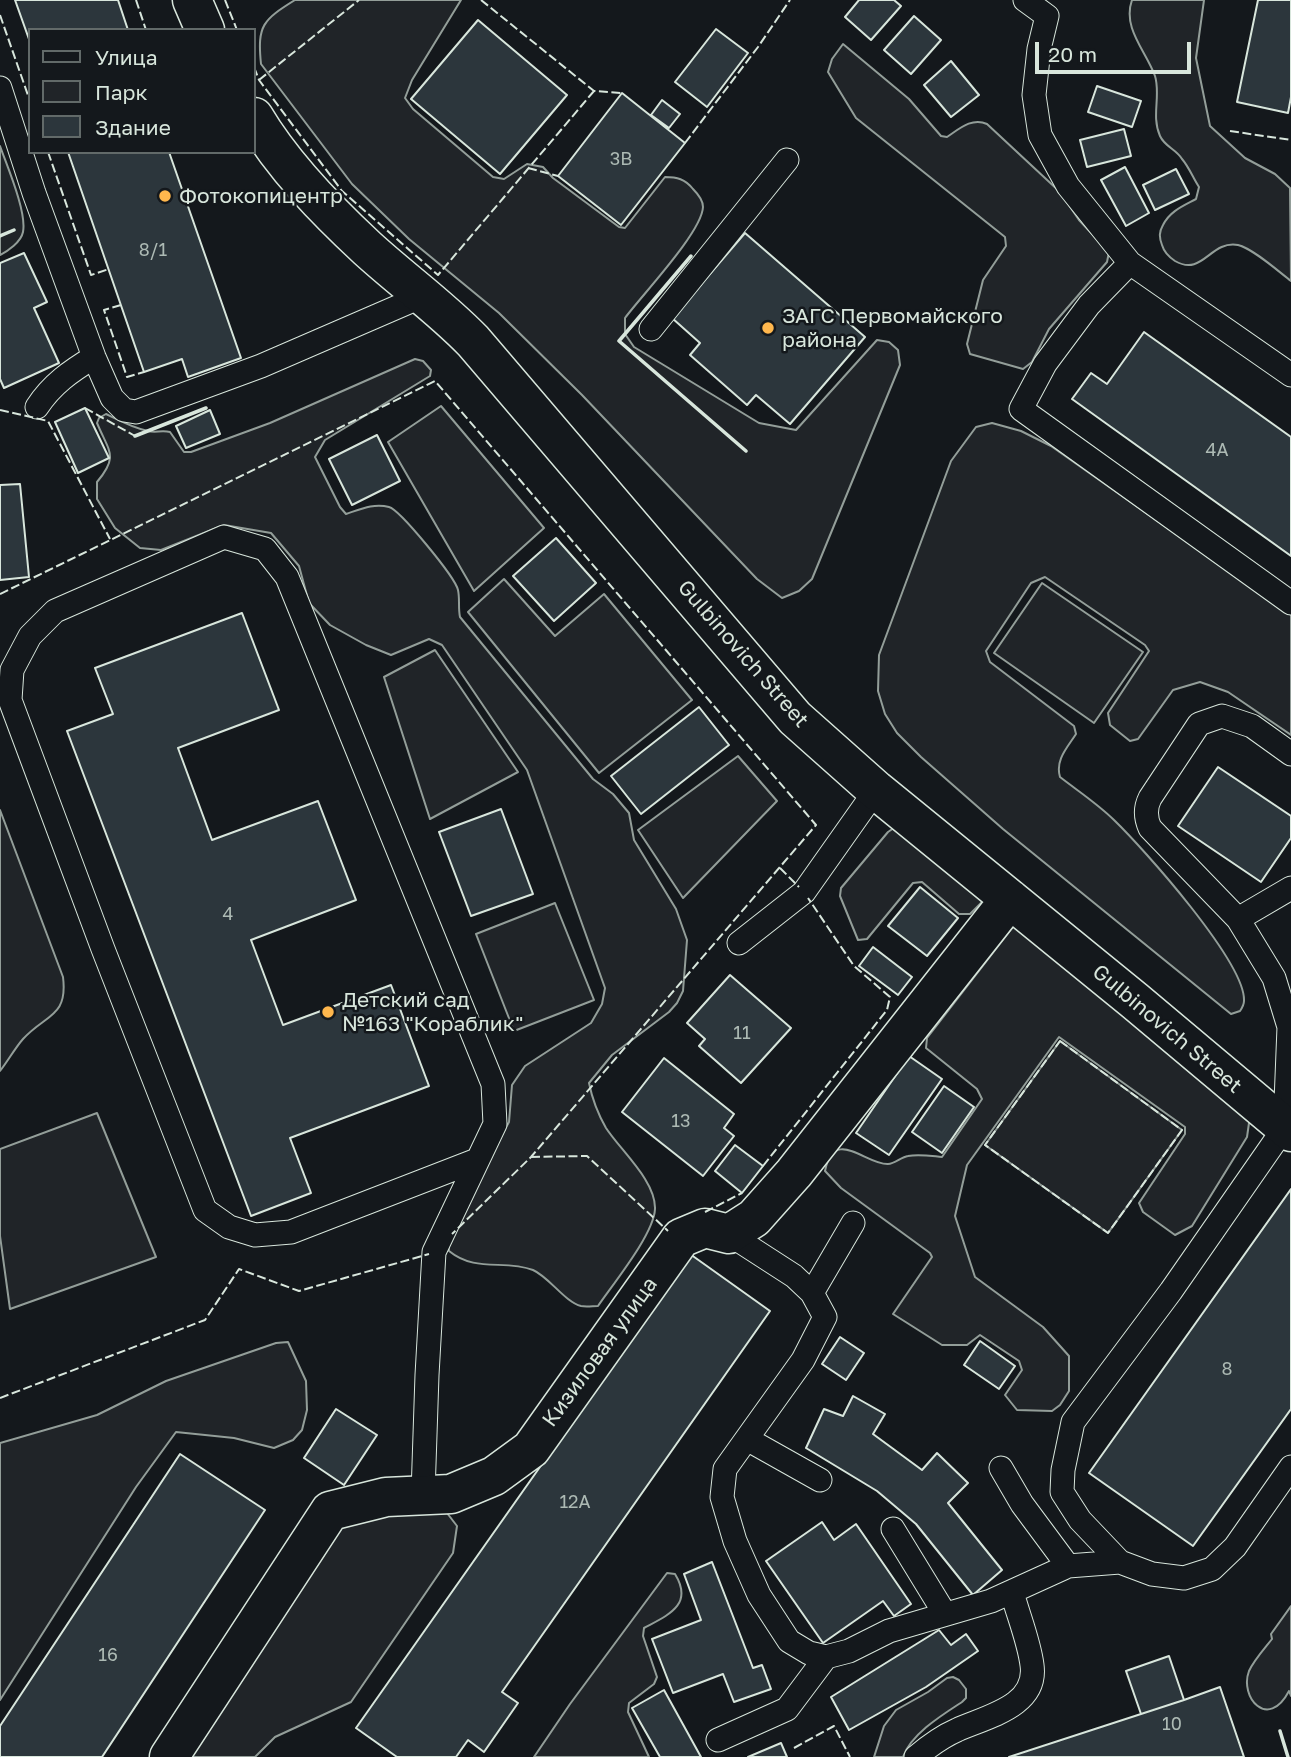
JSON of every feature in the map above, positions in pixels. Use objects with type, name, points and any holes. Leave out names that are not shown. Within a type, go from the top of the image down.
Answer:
[{"type":"street","points":[[192,0],[204,28]]},
{"type":"street","name":"Gulbinovich Street","points":[[256,120],[268,141],[318,199],[368,249],[425,295],[473,341],[795,718],[876,790],[1289,1127]]},
{"type":"street","points":[[729,1234],[754,1218],[794,1172],[1010,899]]},
{"type":"street","name":"Кизиловая улица","points":[[169,1757],[330,1511],[386,1497],[450,1494],[494,1476],[531,1449],[681,1238],[705,1228],[729,1234]]},
{"type":"lane","points":[[1025,0],[1051,8],[1039,49],[1034,95],[1040,135],[1068,186],[1130,263],[1291,375]]},
{"type":"lane","points":[[0,88],[34,193],[94,357],[112,398],[124,410],[136,412],[261,366],[425,295]]},
{"type":"lane","points":[[651,328],[787,160]]},
{"type":"lane","points":[[1130,263],[1089,305],[1045,364],[1021,409],[1291,603]]},
{"type":"lane","points":[[37,407],[69,372],[94,357]]},
{"type":"lane","points":[[424,1494],[426,1375],[434,1252],[495,1124],[493,1084],[287,577],[265,549],[224,537],[55,611],[30,636],[12,670],[10,700],[205,1210],[229,1227],[256,1235],[291,1233],[477,1160]]},
{"type":"lane","points":[[1291,754],[1252,726],[1222,716],[1199,724],[1147,805],[1146,819],[1150,828],[1238,919],[1274,978],[1289,1027],[1289,1127],[1073,1422],[1063,1470],[1062,1492],[1080,1520],[1121,1562],[1152,1574],[1184,1578],[1212,1569],[1234,1547],[1291,1467]]},
{"type":"lane","points":[[739,943],[804,892],[876,790]]},
{"type":"lane","points":[[1238,919],[1291,888]]},
{"type":"lane","points":[[812,1293],[853,1223]]},
{"type":"lane","points":[[729,1234],[794,1276],[812,1293],[825,1317],[803,1360],[725,1469],[722,1497],[736,1541],[759,1595],[789,1641],[809,1653],[826,1657],[849,1651],[889,1631],[991,1601],[1068,1566],[1121,1562]]},
{"type":"lane","points":[[747,1439],[820,1480]]},
{"type":"lane","points":[[1001,1468],[1022,1504],[1068,1566]]},
{"type":"lane","points":[[893,1530],[945,1614]]},
{"type":"lane","points":[[916,1757],[931,1744],[957,1730],[1006,1711],[1027,1691],[1033,1667],[1012,1592]]},
{"type":"lane","points":[[718,1740],[787,1709],[826,1657]]},
{"type":"green space","points":[[295,0],[461,0],[412,80],[405,98],[413,109],[493,177],[504,179],[527,164],[543,167],[553,178],[619,227],[625,228],[665,177],[673,177],[687,183],[702,202],[700,218],[670,263],[625,318],[625,334],[634,347],[759,423],[796,430],[877,340],[889,342],[898,350],[900,365],[812,579],[799,591],[782,598],[757,579],[582,395],[499,313],[409,239],[352,184],[261,64],[260,40],[264,25]]},
{"type":"green space","points":[[1132,0],[1204,0],[1196,58],[1210,126],[1245,158],[1275,174],[1290,188],[1291,281],[1257,255],[1238,245],[1220,248],[1193,265],[1175,261],[1164,250],[1160,237],[1163,225],[1173,212],[1196,199],[1199,187],[1187,165],[1165,143],[1157,128],[1157,83],[1133,30],[1130,20]]},
{"type":"green space","points":[[843,44],[909,99],[941,136],[947,137],[971,123],[987,124],[1060,192],[1079,220],[1109,252],[1107,262],[1049,329],[1032,362],[1023,369],[970,354],[967,344],[983,280],[1006,246],[1005,237],[856,118],[828,72],[832,59]]},
{"type":"green space","points":[[0,146],[16,189],[23,232],[10,249],[0,255]]},
{"type":"green space","points":[[415,359],[423,361],[431,370],[430,376],[325,440],[315,457],[346,514],[373,506],[389,507],[404,519],[438,559],[458,590],[460,617],[593,779],[613,794],[629,813],[634,840],[676,909],[687,940],[683,991],[677,1003],[612,1055],[589,1083],[603,1123],[644,1177],[654,1198],[655,1209],[648,1232],[598,1306],[575,1304],[533,1270],[511,1265],[480,1264],[459,1258],[449,1251],[447,1236],[509,1122],[512,1085],[525,1066],[591,1023],[602,1004],[605,988],[527,770],[442,645],[429,639],[391,655],[330,625],[309,603],[299,566],[271,533],[224,525],[161,550],[140,548],[115,528],[97,499],[97,482],[110,460],[97,423],[99,418],[106,414],[142,430],[170,432],[184,452],[191,452],[270,423]]},
{"type":"green space","points":[[441,406],[544,528],[474,591],[388,442]]},
{"type":"green space","points":[[992,423],[1021,431],[1051,446],[1291,615],[1291,735],[1228,692],[1200,682],[1173,690],[1138,739],[1130,741],[1110,725],[1108,713],[1149,651],[1145,645],[1045,577],[1031,583],[986,651],[990,662],[1074,726],[1076,734],[1060,760],[1060,777],[1114,820],[1191,907],[1229,961],[1240,983],[1244,1001],[1240,1011],[1231,1014],[1003,829],[921,757],[897,733],[885,714],[878,691],[879,655],[951,461],[976,427]]},
{"type":"green space","points":[[504,579],[555,636],[604,594],[692,700],[599,773],[468,612]]},
{"type":"green space","points":[[1042,583],[1143,652],[1094,723],[994,653]]},
{"type":"green space","points":[[435,650],[518,772],[430,819],[384,677]]},
{"type":"green space","points":[[738,756],[777,801],[683,898],[638,830]]},
{"type":"green space","points":[[0,810],[63,977],[64,990],[59,1008],[23,1039],[0,1071]]},
{"type":"green space","points":[[901,823],[988,896],[970,914],[959,914],[922,882],[913,883],[867,939],[858,940],[840,896],[841,888],[888,832]]},
{"type":"green space","points":[[555,903],[594,1000],[514,1031],[476,934]]},
{"type":"green space","points":[[1016,923],[1251,1109],[1247,1137],[1192,1226],[1175,1235],[1143,1212],[1139,1203],[1185,1134],[1185,1127],[1059,1037],[967,1165],[955,1216],[975,1277],[1043,1327],[1069,1356],[1069,1391],[1060,1405],[1052,1411],[1017,1410],[1005,1395],[1022,1370],[1019,1361],[980,1335],[967,1345],[942,1345],[893,1314],[932,1257],[841,1188],[825,1171],[829,1158],[836,1151],[843,1149],[888,1164],[912,1155],[942,1157],[982,1099],[977,1089],[926,1048],[927,1038]]},
{"type":"green space","points":[[1060,1041],[1182,1130],[1108,1233],[985,1145]]},
{"type":"green space","points":[[97,1113],[156,1257],[10,1309],[0,1236],[0,1149]]},
{"type":"green space","points":[[288,1342],[306,1381],[307,1410],[302,1430],[293,1440],[274,1448],[234,1438],[176,1432],[136,1487],[0,1700],[0,1443],[97,1415],[166,1381],[276,1343]]},
{"type":"green space","points":[[447,1513],[457,1526],[453,1553],[351,1702],[275,1737],[255,1757],[186,1757],[339,1527],[365,1516]]},
{"type":"green space","points":[[667,1573],[675,1574],[682,1594],[676,1608],[644,1628],[643,1636],[657,1677],[654,1684],[629,1703],[628,1712],[649,1757],[534,1757],[570,1704]]},
{"type":"green space","points":[[1291,1606],[1291,1696],[1289,1691],[1281,1703],[1264,1709],[1257,1706],[1248,1691],[1249,1671]]},
{"type":"green space","points":[[953,1677],[966,1689],[966,1698],[920,1733],[903,1757],[874,1757],[884,1726],[896,1710],[947,1678]]},
{"type":"building","points":[[15,0],[118,0],[127,28],[28,28],[28,36]]},
{"type":"building","points":[[859,0],[894,0],[901,6],[871,40],[845,17]]},
{"type":"building","points":[[1258,0],[1291,0],[1291,97],[1288,113],[1237,102]]},
{"type":"building","points":[[914,16],[941,40],[911,74],[884,50]]},
{"type":"building","points":[[478,20],[567,95],[500,174],[411,99]]},
{"type":"building","points":[[716,29],[748,53],[707,107],[675,82]]},
{"type":"building","points":[[951,61],[979,95],[951,117],[924,85]]},
{"type":"building","points":[[1097,86],[1141,101],[1132,127],[1088,112]]},
{"type":"building","points":[[622,93],[685,143],[621,225],[558,176]]},
{"type":"building","points":[[662,100],[680,114],[669,128],[651,115]]},
{"type":"building","points":[[1124,129],[1131,156],[1087,167],[1080,140]]},
{"type":"building","points":[[69,154],[170,154],[241,358],[188,377],[182,359],[144,372]]},
{"type":"building","points":[[1125,167],[1149,213],[1126,226],[1101,180]]},
{"type":"building","points":[[1176,169],[1189,194],[1155,210],[1143,185]]},
{"type":"building","name":"ЗАГС Первомайского района","points":[[745,233],[865,337],[790,424],[756,395],[747,405],[690,355],[700,343],[672,318]]},
{"type":"building","points":[[24,253],[47,302],[34,308],[59,363],[4,388],[0,379],[0,263]]},
{"type":"building","points":[[1144,332],[1291,437],[1291,556],[1072,399],[1091,373],[1107,384]]},
{"type":"building","points":[[85,408],[109,458],[78,473],[55,422]]},
{"type":"building","points":[[210,410],[220,434],[186,448],[176,426]]},
{"type":"building","points":[[377,435],[400,481],[352,505],[329,459]]},
{"type":"building","points":[[20,484],[29,577],[0,580],[0,485]]},
{"type":"building","points":[[556,538],[596,583],[554,621],[513,576]]},
{"type":"building","points":[[242,613],[279,710],[178,748],[212,840],[318,801],[356,900],[251,940],[283,1025],[391,985],[429,1086],[290,1138],[311,1193],[251,1216],[67,731],[113,714],[95,668]]},
{"type":"building","points":[[699,707],[729,745],[641,814],[611,776]]},
{"type":"building","points":[[1218,767],[1291,816],[1291,838],[1261,882],[1178,826]]},
{"type":"building","points":[[501,809],[533,894],[471,916],[439,832]]},
{"type":"building","points":[[920,887],[958,918],[927,956],[888,926]]},
{"type":"building","points":[[873,947],[912,977],[898,995],[859,966]]},
{"type":"building","points":[[730,975],[791,1028],[741,1083],[699,1046],[705,1039],[687,1023]]},
{"type":"building","points":[[909,1056],[942,1079],[889,1155],[856,1133]]},
{"type":"building","points":[[664,1058],[734,1114],[724,1128],[734,1136],[703,1176],[622,1112]]},
{"type":"building","points":[[944,1086],[974,1107],[942,1153],[912,1132]]},
{"type":"building","points":[[735,1145],[763,1166],[742,1193],[715,1171]]},
{"type":"building","points":[[1291,1189],[1291,1409],[1193,1546],[1089,1473]]},
{"type":"building","points":[[690,1254],[770,1311],[502,1692],[518,1703],[484,1752],[468,1740],[456,1757],[397,1757],[356,1728]]},
{"type":"building","points":[[840,1337],[864,1353],[846,1380],[822,1364]]},
{"type":"building","points":[[980,1341],[1015,1366],[999,1389],[964,1365]]},
{"type":"building","points":[[853,1396],[885,1414],[873,1434],[922,1470],[937,1453],[968,1483],[948,1503],[1002,1570],[973,1595],[916,1524],[877,1491],[806,1448],[824,1409],[843,1416]]},
{"type":"building","points":[[336,1409],[377,1435],[344,1485],[304,1458]]},
{"type":"building","points":[[180,1454],[265,1510],[102,1757],[0,1757],[0,1726]]},
{"type":"building","points":[[822,1522],[834,1540],[856,1524],[911,1604],[894,1616],[883,1601],[823,1643],[766,1561]]},
{"type":"building","points":[[712,1562],[753,1668],[762,1665],[771,1689],[734,1702],[723,1674],[673,1693],[652,1639],[701,1620],[684,1574]]},
{"type":"building","points":[[939,1630],[951,1645],[966,1634],[978,1651],[926,1687],[849,1730],[831,1697]]},
{"type":"building","points":[[1169,1656],[1184,1700],[1141,1714],[1126,1671]]},
{"type":"building","points":[[1220,1687],[1244,1757],[1009,1757],[1184,1700]]},
{"type":"building","points":[[664,1690],[701,1757],[660,1757],[632,1708]]},
{"type":"building","points":[[781,1743],[787,1757],[748,1757]]},
{"type":"fence","points":[[136,0],[145,28]]},
{"type":"fence","points":[[225,0],[236,28]]},
{"type":"fence","points":[[259,80],[359,0]]},
{"type":"fence","points":[[481,0],[594,91],[622,93]]},
{"type":"fence","points":[[685,143],[790,0]]},
{"type":"fence","points":[[0,15],[28,95]]},
{"type":"fence","points":[[256,72],[259,80],[342,191],[438,275],[594,91]]},
{"type":"fence","points":[[1230,131],[1291,140]]},
{"type":"fence","points":[[49,154],[91,275],[109,269]]},
{"type":"fence","points":[[528,168],[558,176]]},
{"type":"fence","points":[[121,305],[104,310],[127,377],[144,372]]},
{"type":"fence","points":[[0,594],[435,381],[816,825],[531,1157],[452,1234]]},
{"type":"fence","points":[[85,408],[135,436]]},
{"type":"fence","points":[[0,410],[48,421],[110,539]]},
{"type":"fence","points":[[780,868],[799,887]]},
{"type":"fence","points":[[763,1166],[887,1010],[890,997],[854,966],[808,898]]},
{"type":"fence","points":[[1060,1041],[1182,1130],[1108,1233],[985,1145],[1060,1041]]},
{"type":"fence","points":[[531,1157],[587,1156],[668,1231]]},
{"type":"fence","points":[[705,1212],[742,1193]]},
{"type":"fence","points":[[0,1398],[205,1320],[239,1269],[299,1291],[429,1254]]},
{"type":"fence","points":[[794,1748],[834,1726],[850,1757]]},
{"type":"wall","points":[[0,236],[14,230]]},
{"type":"wall","points":[[691,256],[619,341],[746,451]]},
{"type":"wall","points":[[135,436],[206,408]]},
{"type":"wall","points":[[1280,1731],[1288,1757]]},
{"type":"place","name":"Фотокопицентр","points":[[165,196]]},
{"type":"place","name":"ЗАГС Первомайского района","points":[[768,328]]},
{"type":"place","name":"Детский сад №163 \"Кораблик\"","points":[[328,1012]]}]
